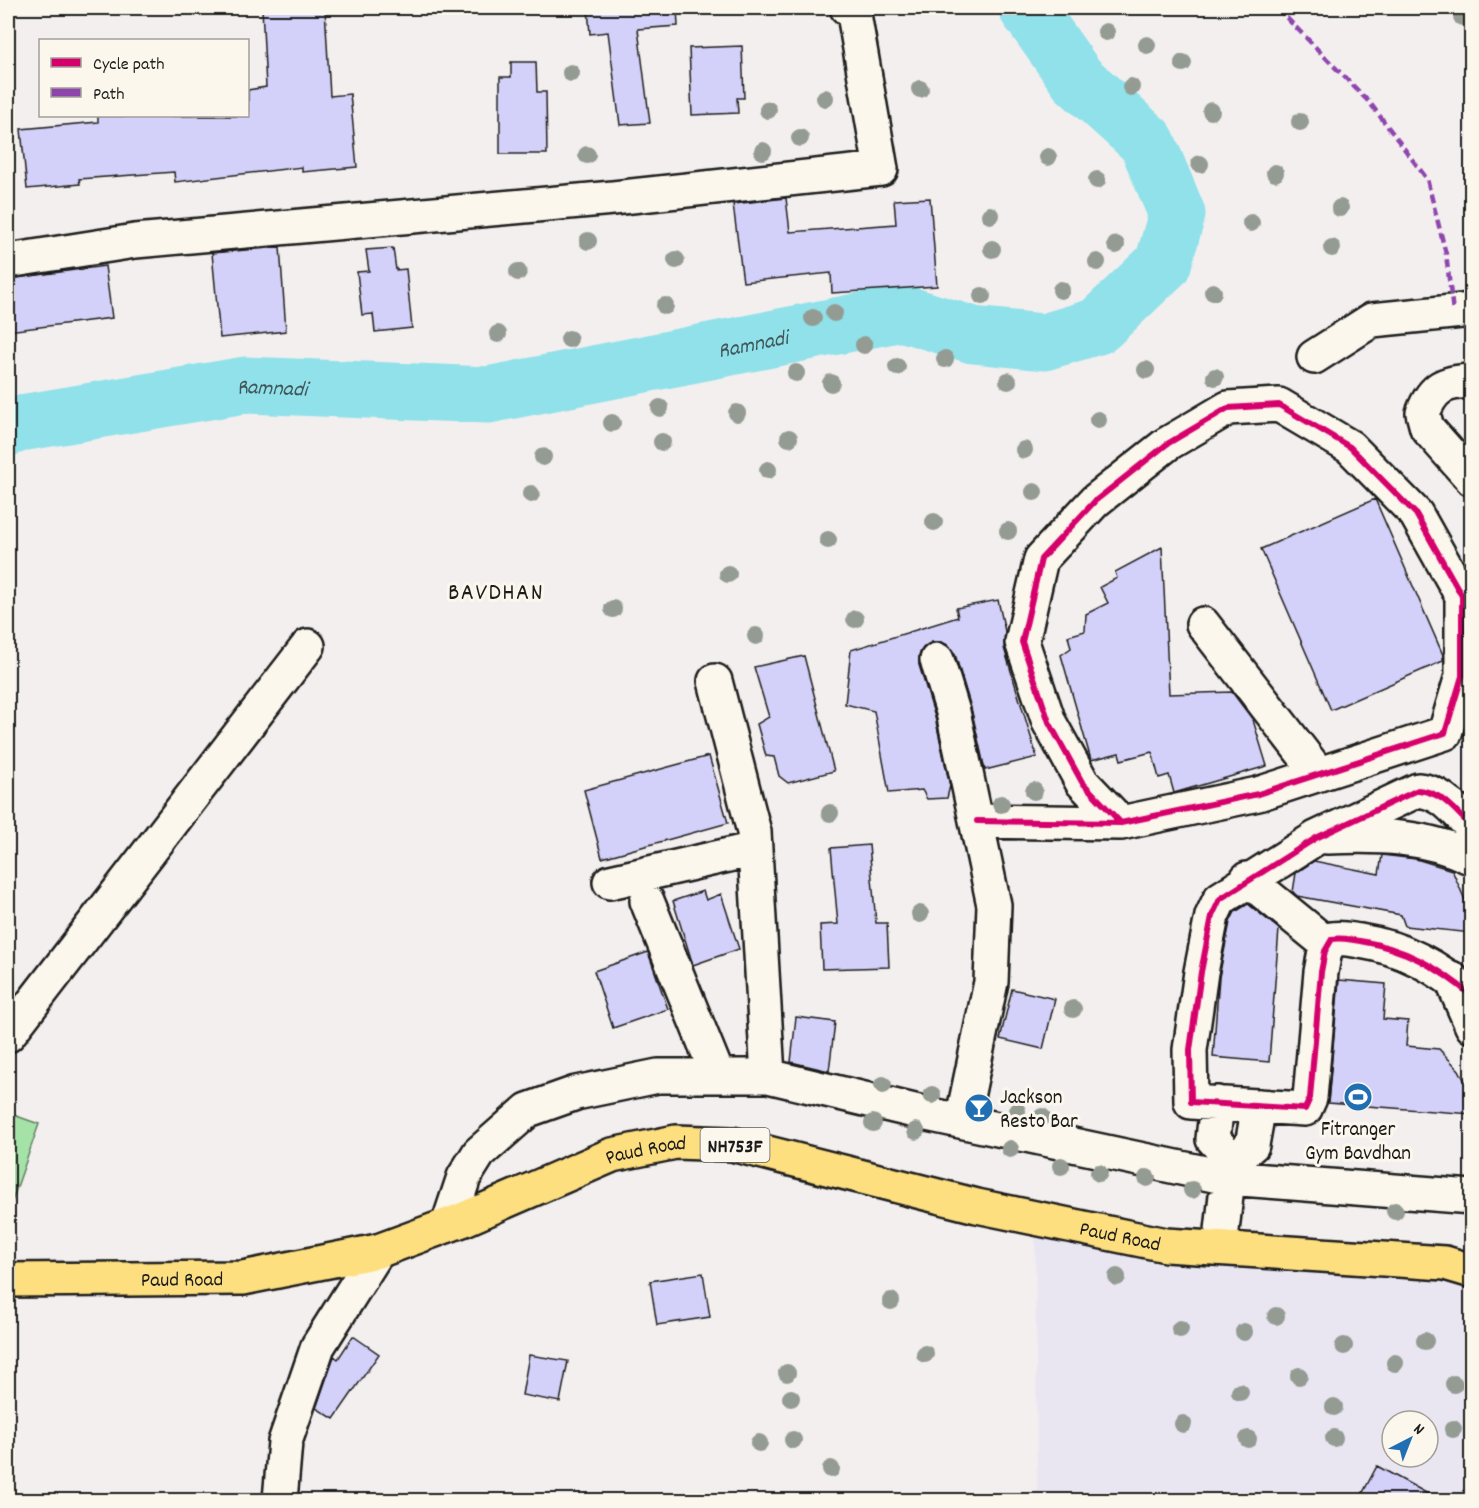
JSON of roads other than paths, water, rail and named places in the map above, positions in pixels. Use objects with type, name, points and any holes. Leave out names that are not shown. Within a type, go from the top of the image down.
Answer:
[{"type":"main road","name":"Paud Road","points":[[8,1280],[243,1278],[378,1251],[448,1225],[612,1155],[676,1142],[732,1144],[977,1206],[1166,1245],[1445,1263],[1472,1271]]},
{"type":"street","points":[[8,261],[135,241],[613,198],[881,169],[854,14],[847,8]]},
{"type":"street","points":[[1314,357],[1372,320],[1472,310]]},
{"type":"street","points":[[1472,381],[1454,382],[1430,394],[1423,413],[1427,428],[1472,479]]},
{"type":"street","points":[[977,821],[1121,822],[1258,794],[1445,734],[1462,676],[1462,596],[1416,514],[1350,447],[1279,405],[1228,408],[1167,444],[1095,501],[1041,559],[1022,642],[1048,722],[1082,782],[1121,822]]},
{"type":"street","points":[[1203,624],[1319,774]]},
{"type":"street","points":[[8,1035],[308,646]]},
{"type":"street","points":[[937,660],[953,712],[994,905],[991,982],[962,1121]]},
{"type":"street","points":[[716,681],[754,832],[768,1076]]},
{"type":"street","points":[[1472,827],[1444,799],[1432,791],[1418,790],[1316,838],[1247,879],[1220,899],[1212,916],[1190,1050],[1191,1102],[1305,1109],[1310,1098],[1321,972],[1328,945],[1332,939],[1371,943],[1412,954],[1461,987],[1472,1026]]},
{"type":"street","points":[[1316,838],[1400,837],[1452,848],[1472,858]]},
{"type":"street","points":[[610,882],[755,849]]},
{"type":"street","points":[[1247,879],[1328,945]]},
{"type":"street","points":[[647,901],[718,1076]]},
{"type":"street","points":[[448,1225],[464,1177],[480,1153],[528,1110],[576,1093],[658,1076],[768,1076],[962,1121],[1231,1170],[1472,1197]]},
{"type":"street","points":[[1217,1103],[1213,1140],[1231,1170]]},
{"type":"street","points":[[1220,1248],[1231,1170],[1252,1145],[1259,1106]]},
{"type":"street","points":[[280,1500],[285,1442],[318,1346],[378,1251]]},
{"type":"waterway","name":"Ramnadi","points":[[8,428],[21,423],[245,385],[488,395],[902,313],[973,335],[1044,342],[1098,326],[1163,264],[1177,214],[1147,142],[1077,79],[1027,8]]},
{"type":"place","name":"Fitranger Gym Bavdhan","points":[[1358,1097]]},
{"type":"place","name":"Jackson Resto Bar","points":[[979,1108]]},
{"type":"district","name":"BAVDHAN","points":[[496,591]]}]
